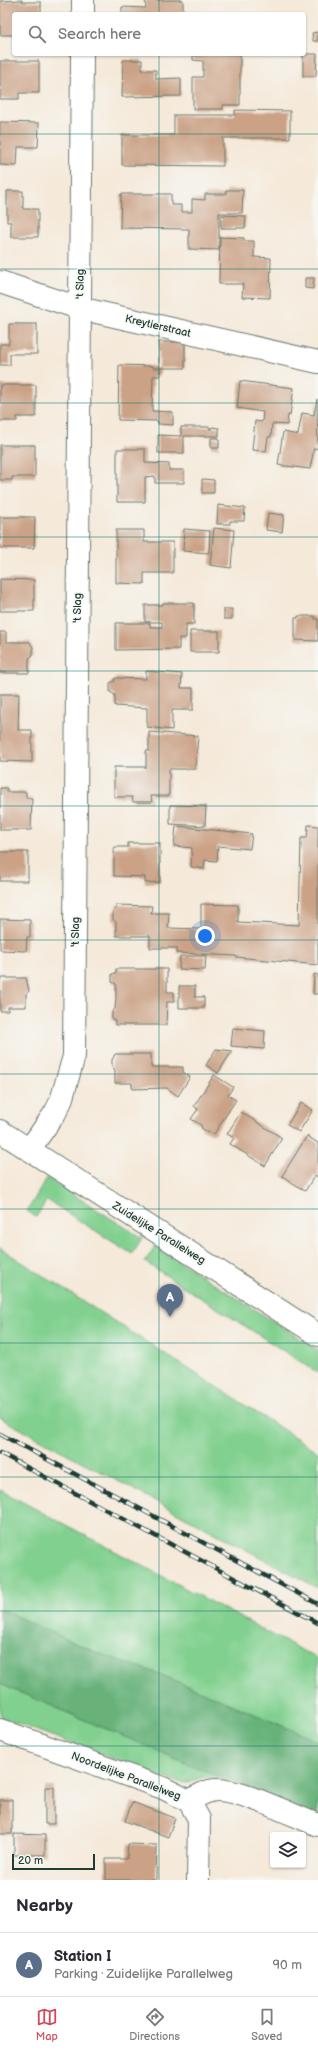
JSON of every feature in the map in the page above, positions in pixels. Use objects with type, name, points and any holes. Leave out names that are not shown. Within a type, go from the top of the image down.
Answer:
[{"type":"street","points":[[83,0],[83,12]]},
{"type":"street","name":"'t Slag","points":[[29,1150],[55,1113],[61,1100],[74,1056],[82,56]]},
{"type":"street","name":"Kreytierstraat","points":[[0,282],[80,308],[318,362]]},
{"type":"street","name":"Zuidelijke Parallelweg","points":[[0,1131],[318,1335]]},
{"type":"street","name":"Noordelijke Parallelweg","points":[[0,1730],[163,1788],[189,1801],[203,1793],[216,1790],[233,1791],[318,1825]]},
{"type":"street","points":[[189,1801],[199,1820],[198,1880]]},
{"type":"green space","points":[[47,1178],[142,1238],[132,1254],[47,1200],[36,1217],[27,1211]]},
{"type":"green space","points":[[155,1246],[318,1350],[318,1373],[145,1262]]},
{"type":"green space","points":[[0,1248],[318,1452],[318,1588],[0,1418]]},
{"type":"green space","points":[[0,1490],[318,1659],[318,1741],[157,1673],[98,1653],[0,1609]]},
{"type":"green space","points":[[0,1609],[98,1653],[157,1673],[318,1741],[318,1816],[224,1779],[0,1684]]},
{"type":"green space","points":[[0,1684],[224,1779],[205,1777],[184,1783],[173,1781],[0,1717]]},
{"type":"building","points":[[22,0],[22,2],[41,2],[41,12],[12,12],[12,35],[0,35],[0,1]]},
{"type":"building","points":[[145,0],[183,0],[183,12],[122,12],[122,7],[146,8]]},
{"type":"building","points":[[318,32],[318,41],[313,41],[312,33]]},
{"type":"building","points":[[306,54],[317,54],[316,76],[303,76],[303,56],[306,56]]},
{"type":"building","points":[[193,56],[240,56],[240,105],[223,105],[223,109],[193,109],[193,77],[203,77],[203,61],[193,60]]},
{"type":"building","points":[[123,60],[142,60],[142,70],[156,70],[156,79],[181,78],[181,96],[122,97]]},
{"type":"building","points":[[0,61],[39,61],[39,93],[19,93],[19,99],[0,99]]},
{"type":"building","points":[[235,110],[290,111],[290,138],[223,138],[223,166],[122,165],[122,135],[174,135],[174,115],[235,115]]},
{"type":"building","points":[[0,122],[39,123],[38,147],[18,147],[17,166],[0,165]]},
{"type":"building","points":[[226,190],[243,190],[242,213],[219,213],[219,250],[189,249],[189,229],[120,228],[121,194],[171,194],[171,205],[181,205],[181,212],[192,212],[192,199],[205,200],[205,194],[226,194]]},
{"type":"building","points":[[7,191],[23,191],[23,209],[38,209],[38,237],[11,237],[11,222],[7,222]]},
{"type":"building","points":[[221,215],[246,216],[245,228],[221,228]]},
{"type":"building","points":[[220,237],[244,238],[244,241],[254,241],[254,257],[271,258],[270,298],[242,297],[243,284],[219,284]]},
{"type":"building","points":[[305,278],[314,278],[313,289],[305,288]]},
{"type":"building","points":[[9,324],[37,324],[37,354],[10,354],[10,365],[0,365],[0,344],[9,344]]},
{"type":"building","points":[[159,342],[185,342],[185,368],[160,368],[160,376],[153,376],[152,411],[173,412],[173,425],[158,424],[158,421],[118,420],[119,365],[153,366],[153,368],[159,368]]},
{"type":"building","points":[[240,381],[294,388],[287,425],[272,424],[271,437],[268,437],[266,451],[252,450],[255,421],[262,422],[263,412],[237,408]]},
{"type":"building","points":[[0,385],[36,385],[36,417],[17,417],[17,421],[0,421]]},
{"type":"building","points":[[317,399],[318,449],[314,448],[310,469],[278,465],[283,432],[298,435],[302,413],[314,415]]},
{"type":"building","points":[[181,427],[210,427],[210,430],[212,427],[219,428],[219,436],[184,436],[184,453],[158,453],[158,435],[181,436]]},
{"type":"building","points":[[211,438],[219,438],[219,448],[211,448]]},
{"type":"building","points":[[0,445],[35,445],[35,477],[12,477],[12,480],[0,480]]},
{"type":"building","points":[[117,449],[145,449],[145,463],[169,464],[169,470],[184,470],[184,483],[155,483],[155,476],[145,477],[145,502],[117,502]]},
{"type":"building","points":[[202,479],[214,480],[214,493],[202,493]]},
{"type":"building","points":[[218,505],[245,508],[244,521],[230,521],[230,524],[217,524]]},
{"type":"building","points":[[268,513],[284,515],[282,532],[266,530]]},
{"type":"building","points":[[0,517],[35,517],[34,548],[0,548]]},
{"type":"building","points":[[214,528],[234,530],[231,568],[210,565]]},
{"type":"building","points":[[184,529],[210,531],[209,553],[183,551]]},
{"type":"building","points":[[116,530],[144,530],[144,542],[173,542],[173,573],[144,573],[144,584],[116,583]]},
{"type":"building","points":[[0,579],[34,580],[34,611],[0,611]]},
{"type":"building","points":[[163,603],[194,603],[194,624],[186,624],[186,638],[179,638],[179,649],[116,650],[116,623],[150,623],[150,627],[162,627],[162,622],[145,622],[145,605],[163,605]]},
{"type":"building","points":[[224,609],[232,609],[232,619],[224,619]]},
{"type":"building","points":[[298,616],[315,616],[315,619],[318,619],[318,641],[295,640],[295,618],[298,618]]},
{"type":"building","points":[[190,631],[219,631],[219,652],[190,652]]},
{"type":"building","points":[[0,632],[6,632],[6,642],[30,642],[33,648],[33,655],[29,658],[29,673],[0,673]]},
{"type":"building","points":[[146,671],[182,674],[181,688],[193,688],[193,710],[172,710],[172,730],[147,727],[147,708],[115,706],[115,695],[110,692],[110,683],[115,681],[115,678],[146,679]]},
{"type":"building","points":[[0,694],[19,694],[18,730],[32,730],[32,762],[0,761]]},
{"type":"building","points":[[149,732],[198,736],[195,769],[169,769],[169,796],[151,796],[152,802],[133,802],[132,797],[114,797],[114,767],[146,767],[146,751],[149,751]]},
{"type":"building","points":[[0,788],[7,788],[7,792],[26,792],[26,798],[32,798],[31,830],[0,830]]},
{"type":"building","points":[[170,805],[206,806],[205,826],[170,824]]},
{"type":"building","points":[[308,825],[318,826],[318,965],[236,956],[177,953],[177,948],[150,948],[150,936],[116,936],[116,922],[113,919],[113,912],[116,909],[116,905],[152,906],[151,913],[169,913],[168,928],[201,929],[201,904],[238,905],[238,922],[299,925],[301,838],[307,838]]},
{"type":"building","points":[[176,826],[252,834],[250,849],[218,846],[217,861],[205,860],[204,869],[191,867],[192,848],[174,846]]},
{"type":"building","points":[[128,843],[160,843],[160,882],[145,883],[145,877],[114,876],[114,847],[128,847]]},
{"type":"building","points":[[0,852],[28,852],[28,881],[0,881]]},
{"type":"building","points":[[0,919],[30,920],[30,937],[27,937],[26,951],[0,950]]},
{"type":"building","points":[[180,956],[206,956],[205,970],[179,969]]},
{"type":"building","points":[[116,969],[167,969],[167,992],[174,992],[174,1002],[167,1002],[166,1025],[115,1025],[115,1021],[112,1019],[112,1011],[115,1009],[116,984],[112,982],[112,974],[116,973]]},
{"type":"building","points":[[314,974],[318,975],[318,994],[313,994]]},
{"type":"building","points":[[0,978],[26,978],[29,991],[26,994],[26,1007],[8,1007],[8,1011],[0,1011]]},
{"type":"building","points":[[179,986],[195,986],[195,997],[204,997],[204,1008],[179,1008]]},
{"type":"building","points":[[233,1028],[265,1031],[264,1049],[231,1046]]},
{"type":"building","points":[[216,1049],[232,1051],[218,1073],[206,1065]]},
{"type":"building","points":[[115,1054],[151,1054],[151,1067],[183,1067],[183,1072],[190,1077],[178,1096],[167,1088],[132,1089],[132,1083],[115,1083],[115,1070],[112,1067],[112,1060]]},
{"type":"building","points":[[214,1075],[233,1087],[228,1095],[236,1100],[214,1134],[202,1129],[201,1125],[191,1119],[198,1109],[194,1106]]},
{"type":"building","points":[[301,1103],[313,1110],[299,1132],[287,1125]]},
{"type":"building","points":[[241,1112],[282,1138],[265,1166],[230,1144],[234,1138],[227,1134]]},
{"type":"building","points":[[307,1136],[318,1143],[318,1178],[315,1175],[305,1191],[282,1176]]},
{"type":"building","points":[[45,1787],[54,1787],[54,1824],[45,1824]]},
{"type":"building","points":[[0,1800],[12,1800],[12,1834],[0,1834]]},
{"type":"building","points":[[132,1802],[175,1818],[168,1837],[125,1821]]},
{"type":"building","points":[[14,1834],[45,1835],[45,1855],[14,1855]]},
{"type":"building","points":[[128,1844],[157,1845],[156,1880],[106,1880],[106,1859],[127,1859]]},
{"type":"railway","points":[[0,1434],[318,1604]]},
{"type":"railway","points":[[0,1453],[318,1623]]},
{"type":"place","name":"Station I","points":[[170,1317]]}]
